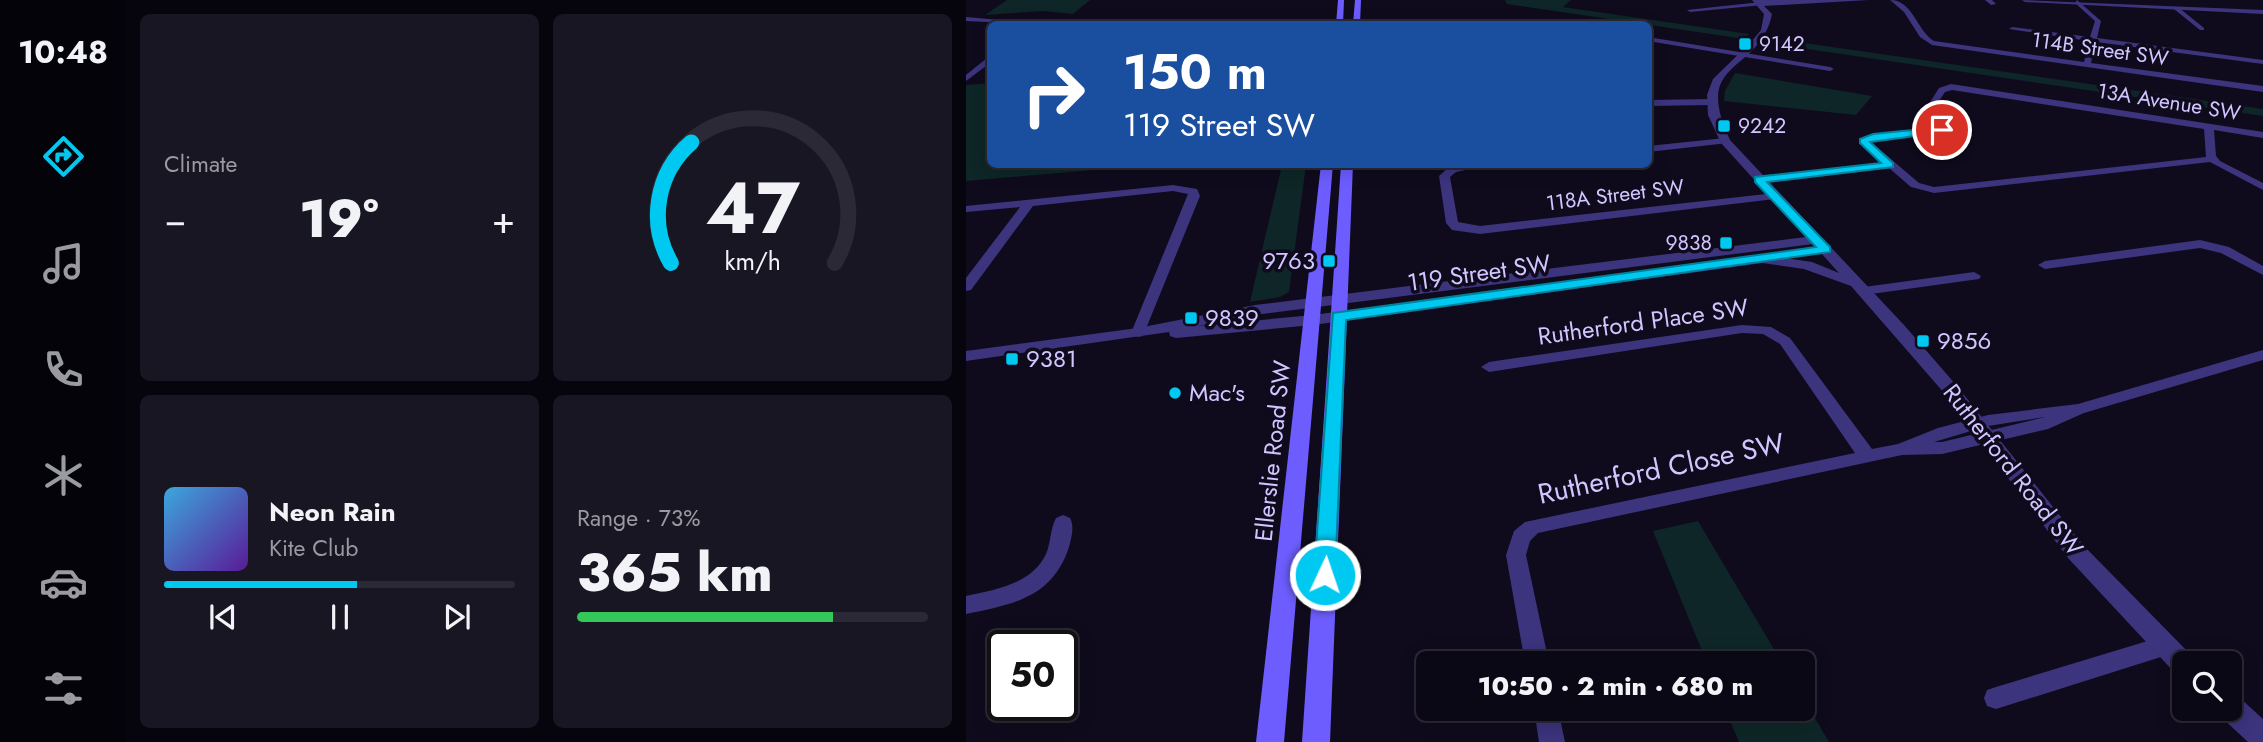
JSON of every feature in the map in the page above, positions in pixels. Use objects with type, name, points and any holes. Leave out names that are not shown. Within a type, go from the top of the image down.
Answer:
[{"type":"main road","points":[[1340,21],[1341,0]]},
{"type":"main road","points":[[1349,0],[1350,13],[1358,15]]},
{"type":"main road","points":[[1357,21],[1358,0]]},
{"type":"main road","points":[[1340,14],[1348,16],[1349,21]]},
{"type":"main road","name":"Ellerslie Road SW","points":[[1270,742],[1327,168]]},
{"type":"main road","points":[[1316,742],[1346,168]]},
{"type":"street","points":[[1690,10],[1758,2],[1866,0]]},
{"type":"street","name":"114B Street SW","points":[[1893,0],[1908,9],[1924,39],[1932,43],[2263,89]]},
{"type":"street","points":[[2025,0],[2263,12]]},
{"type":"street","points":[[1652,103],[1711,102],[1719,78],[1767,25],[1768,15],[1758,2]]},
{"type":"street","points":[[2077,2],[2098,21],[2087,64]]},
{"type":"street","points":[[2176,8],[2202,29]]},
{"type":"street","points":[[966,19],[989,21]]},
{"type":"street","points":[[2012,29],[2263,62]]},
{"type":"street","points":[[1652,40],[1830,69]]},
{"type":"street","points":[[966,79],[987,62]]},
{"type":"street","name":"13A Avenue SW","points":[[1890,165],[1864,141],[1873,137],[1945,129],[1946,124],[1933,114],[1931,107],[1942,90],[1949,88],[2263,135]]},
{"type":"street","name":"Rutherford Road SW","points":[[1711,102],[1714,121],[1725,141],[1919,352],[2076,552],[2172,654]]},
{"type":"street","name":"13A Avenue SW","points":[[2066,116],[2070,105]]},
{"type":"street","points":[[2209,126],[2212,159],[2220,166],[2263,187]]},
{"type":"street","points":[[1652,149],[1725,141]]},
{"type":"street","points":[[1759,179],[1890,165],[1915,185],[1928,190],[1947,190],[2212,159]]},
{"type":"street","name":"118A Street SW","points":[[1466,168],[1448,171],[1443,178],[1452,223],[1460,229],[1480,230],[1775,196]]},
{"type":"street","points":[[966,209],[1173,188],[1193,191],[1194,196],[1138,333]]},
{"type":"street","points":[[966,287],[1030,202]]},
{"type":"street","points":[[2045,265],[2200,244],[2224,250],[2263,271]]},
{"type":"street","name":"119 Street SW","points":[[1339,309],[1820,245]]},
{"type":"street","name":"119 Street SW","points":[[966,356],[1138,333],[1189,333],[1313,312],[1748,261],[1820,245]]},
{"type":"street","points":[[1748,261],[1807,265],[1835,275],[1864,291],[1974,276]]},
{"type":"street","name":"Rutherford Place SW","points":[[1489,367],[1742,329],[1766,330],[1785,341],[1867,456]]},
{"type":"street","name":"Rutherford Close SW","points":[[1535,651],[1516,555],[1521,537],[1532,527],[1902,449],[1927,436],[2048,423],[2078,409],[2263,355]]},
{"type":"street","points":[[966,605],[1018,593],[1037,581],[1052,565],[1060,545],[1063,523]]},
{"type":"street","points":[[1996,698],[2164,646]]},
{"type":"street","points":[[2242,718],[2263,737]]},
{"type":"street","points":[[1548,721],[1552,742]]},
{"type":"green space","points":[[1007,0],[1090,0],[1073,14],[1043,11],[985,15]]},
{"type":"green space","points":[[1505,0],[1571,0],[1563,7],[1749,34],[1745,39],[1652,25],[1652,21],[1623,21],[1507,4]]},
{"type":"green space","points":[[1769,38],[2263,109],[2263,116],[1766,43]]},
{"type":"green space","points":[[1735,73],[1872,96],[1856,115],[1724,101],[1725,91]]},
{"type":"green space","points":[[987,83],[987,168],[1116,168],[966,181],[966,85]]},
{"type":"green space","points":[[1281,168],[1306,168],[1289,292],[1280,297],[1250,302]]},
{"type":"green space","points":[[1698,521],[1775,651],[1702,651],[1653,531]]},
{"type":"green space","points":[[1815,718],[1829,742],[1739,742],[1730,721],[1815,721]]},
{"type":"place","name":"9142","points":[[1745,44]]},
{"type":"place","name":"9242","points":[[1724,126]]},
{"type":"place","name":"9838","points":[[1726,243]]},
{"type":"place","name":"9763","points":[[1329,261]]},
{"type":"place","name":"9839","points":[[1191,318]]},
{"type":"place","name":"9856","points":[[1923,341]]},
{"type":"place","name":"9381","points":[[1012,359]]},
{"type":"place","name":"Mac's","points":[[1175,393]]},
{"type":"route","points":[[1325,575],[1339,317],[1825,250],[1759,179],[1890,165],[1867,148],[1864,141],[1873,137],[1942,130]]}]
